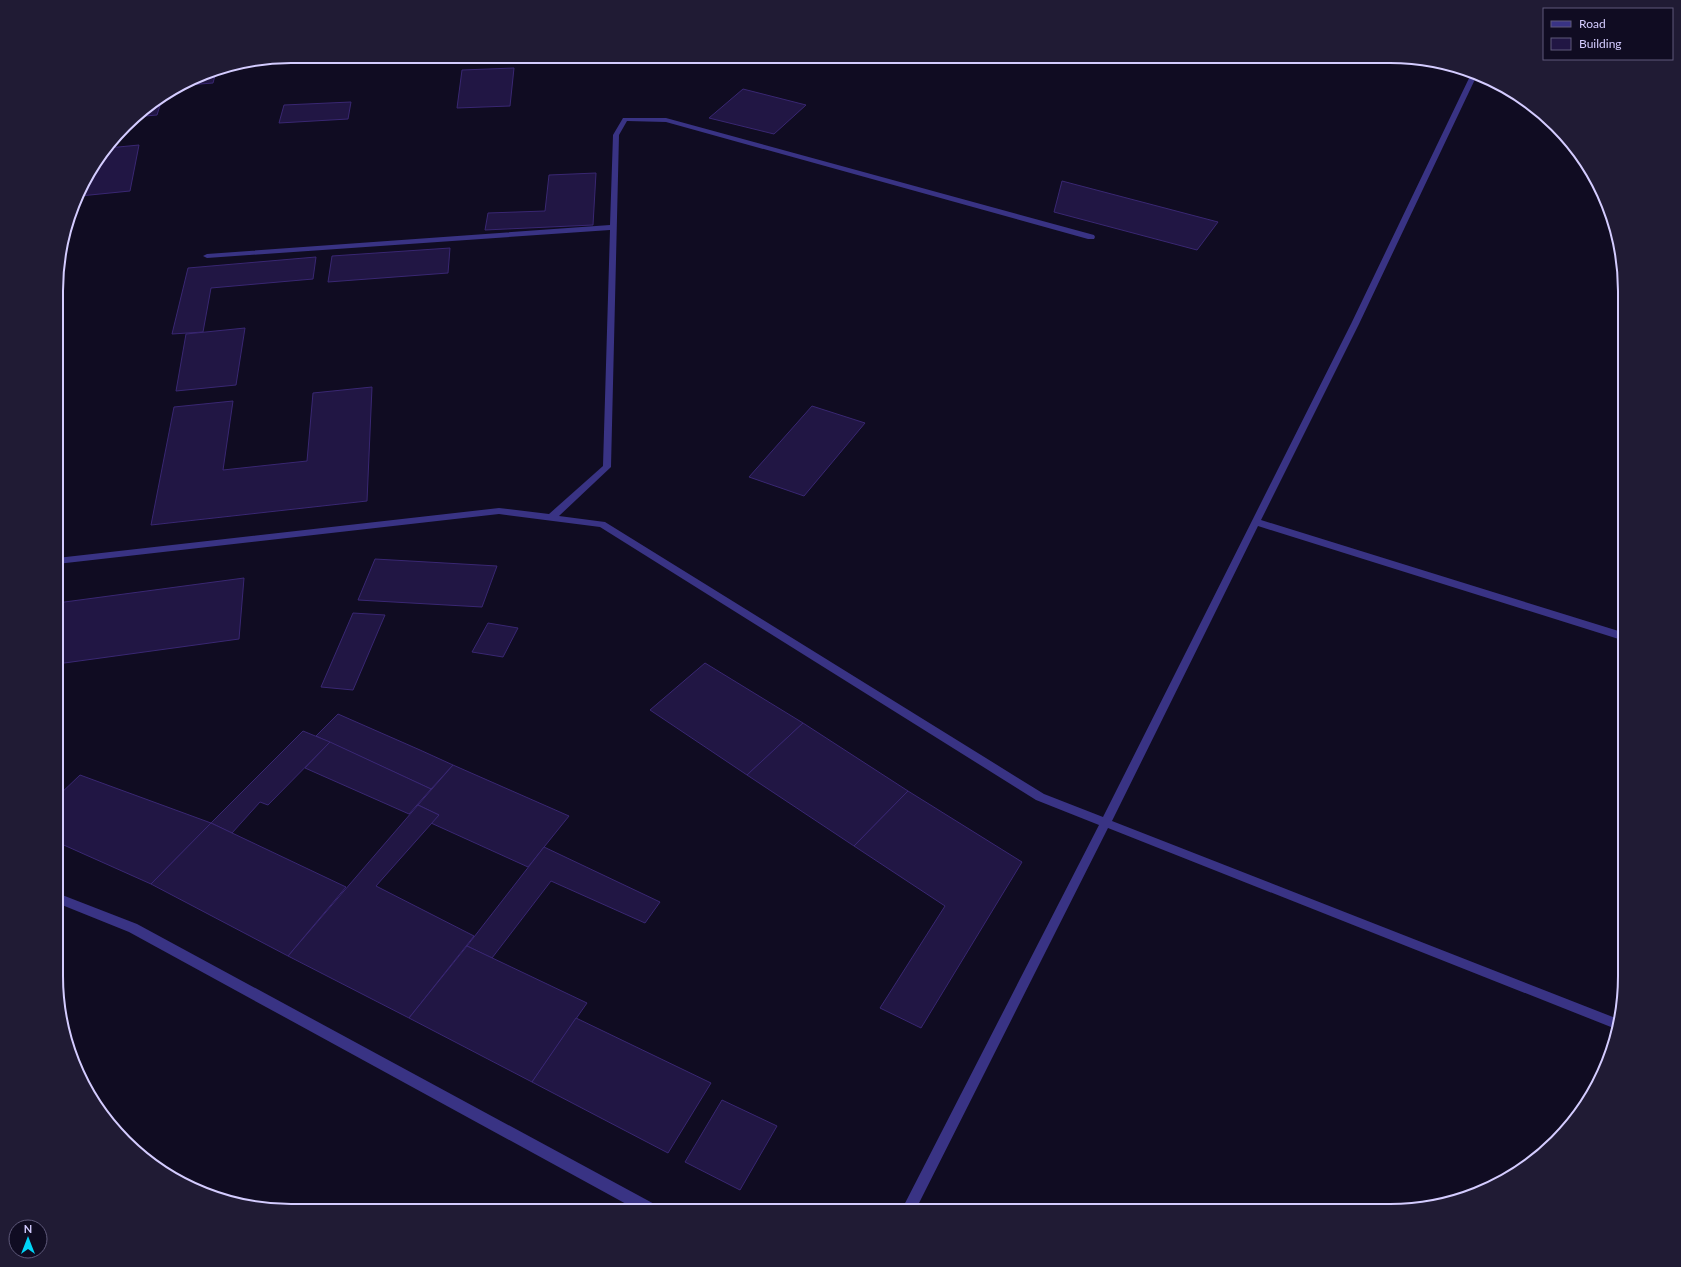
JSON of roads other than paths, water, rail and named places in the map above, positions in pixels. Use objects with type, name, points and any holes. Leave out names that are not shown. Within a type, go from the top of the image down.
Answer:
[{"type":"street","points":[[912,1204],[1106,822],[1355,324],[1472,78]]},
{"type":"street","points":[[551,518],[606,467],[616,135],[625,119],[666,120],[1091,237]]},
{"type":"street","points":[[207,256],[614,227]]},
{"type":"street","points":[[63,560],[498,511],[602,524],[1040,797],[1613,1023]]},
{"type":"street","points":[[1256,522],[1618,635]]},
{"type":"street","points":[[63,900],[133,928],[640,1204]]}]
